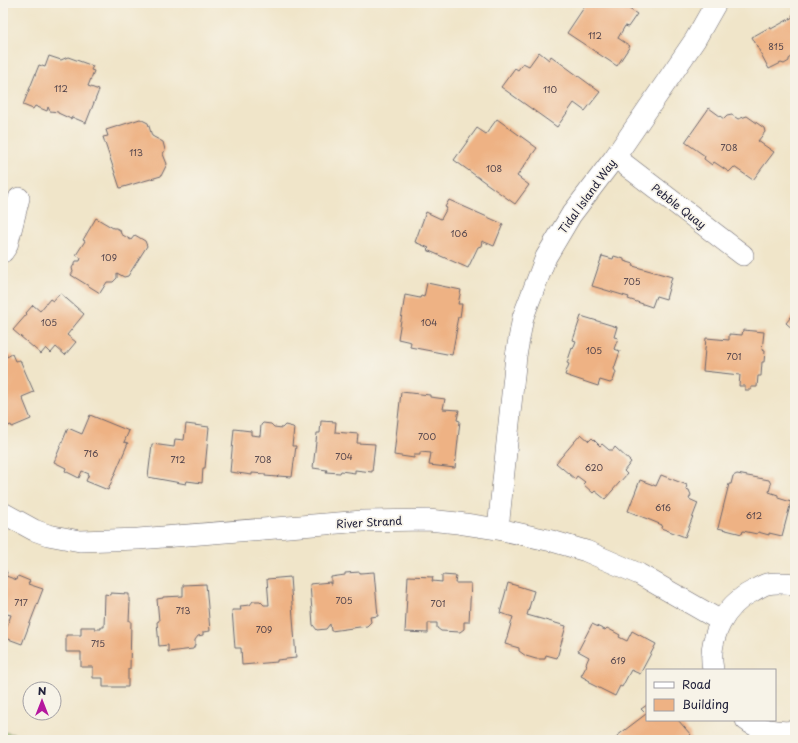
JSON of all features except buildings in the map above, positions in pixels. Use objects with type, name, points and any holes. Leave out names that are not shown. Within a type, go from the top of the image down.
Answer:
[{"type":"street","name":"Tidal Island Way","points":[[498,529],[516,356],[523,317],[546,257],[571,215],[615,157],[695,40],[716,3]]},
{"type":"street","name":"Pebble Quay","points":[[615,157],[743,255]]},
{"type":"street","points":[[3,252],[7,246],[19,198]]},
{"type":"street","name":"River Strand","points":[[3,513],[34,530],[48,535],[80,541],[138,539],[378,521],[428,520],[498,529],[552,541],[586,551],[639,574],[721,621]]},
{"type":"street","points":[[713,669],[711,658],[714,640],[721,621],[733,604],[748,593],[766,584],[786,582],[795,584]]},
{"type":"street","points":[[747,721],[767,729],[787,732],[795,731]]},
{"type":"green space","points":[[3,732],[42,740],[3,740]]},
{"type":"green space","points":[[412,736],[458,740],[381,740]]}]
